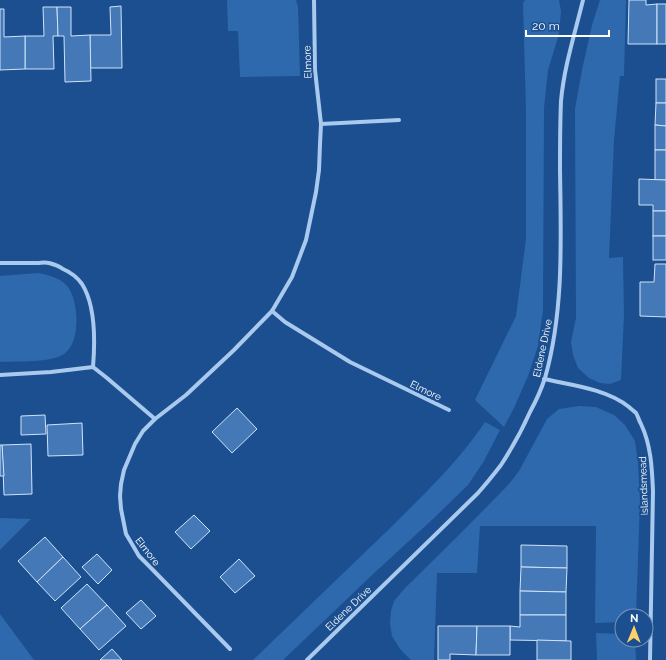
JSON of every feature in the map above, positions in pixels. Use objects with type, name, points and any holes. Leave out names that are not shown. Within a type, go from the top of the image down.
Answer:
[{"type":"street","name":"Elmore","points":[[230,649],[150,568],[132,544],[126,534],[123,521],[120,496],[121,484],[124,470],[134,444],[143,431],[155,419],[186,396],[272,311],[292,276],[306,240],[316,192],[319,163],[321,124],[315,70],[314,0]]},
{"type":"street","name":"Eldene Drive","points":[[307,660],[478,493],[501,464],[535,402],[544,379],[558,312],[561,252],[561,99],[566,68],[584,0]]},
{"type":"street","points":[[321,124],[399,120]]},
{"type":"street","points":[[0,264],[49,263],[61,267],[71,273],[81,283],[89,303],[94,328],[95,351],[93,367]]},
{"type":"street","name":"Elmore","points":[[272,311],[285,322],[350,362],[449,410]]},
{"type":"street","points":[[0,375],[51,372],[93,367],[155,419]]},
{"type":"street","name":"Islandsmead","points":[[544,379],[600,392],[616,398],[635,412],[644,430],[649,446],[652,464],[653,491],[650,660]]},
{"type":"shaded area","points":[[227,0],[296,0],[298,7],[300,76],[240,77],[238,31],[228,31]]},
{"type":"shaded area","points":[[525,0],[559,0],[561,11],[559,34],[548,70],[544,108],[543,310],[538,346],[528,376],[504,427],[475,400],[516,316],[526,239],[526,111],[523,3]]},
{"type":"shaded area","points":[[600,0],[626,0],[624,76],[620,76],[614,140],[609,258],[623,257],[624,315],[621,380],[610,384],[600,383],[589,378],[578,368],[573,355],[571,342],[576,318],[575,109],[592,25]]},
{"type":"shaded area","points":[[38,273],[62,281],[72,294],[76,312],[76,332],[70,349],[58,357],[50,359],[0,362],[0,276]]},
{"type":"shaded area","points":[[579,406],[596,407],[614,415],[625,425],[635,441],[640,501],[636,608],[614,608],[614,622],[595,623],[596,526],[480,526],[477,573],[437,573],[434,660],[411,660],[400,649],[392,636],[390,623],[394,601],[405,588],[509,484],[519,471],[547,419],[559,409]]},
{"type":"shaded area","points":[[485,422],[500,430],[484,461],[468,485],[283,660],[253,660],[424,494],[450,467]]},
{"type":"shaded area","points":[[0,518],[31,519],[0,550]]},
{"type":"shaded area","points":[[0,614],[34,660],[0,660]]},
{"type":"shaded area","points":[[596,633],[614,634],[614,648],[635,648],[636,660],[597,660]]},
{"type":"building","points":[[629,0],[646,0],[646,5],[657,4],[657,44],[628,44]]},
{"type":"building","points":[[657,4],[666,4],[666,44],[657,44]]},
{"type":"building","points":[[121,6],[122,68],[90,68],[90,35],[111,35],[110,7]]},
{"type":"building","points":[[43,7],[57,7],[58,36],[53,36],[54,69],[25,69],[25,36],[44,36]]},
{"type":"building","points":[[57,7],[71,7],[71,36],[90,35],[91,81],[65,82],[64,36],[58,36]]},
{"type":"building","points":[[0,9],[4,9],[4,37],[25,36],[25,69],[0,70]]},
{"type":"building","points":[[656,79],[666,79],[666,103],[656,103]]},
{"type":"building","points":[[656,103],[666,103],[666,126],[655,125]]},
{"type":"building","points":[[655,125],[666,126],[666,150],[655,150]]},
{"type":"building","points":[[655,150],[666,150],[666,180],[655,180]]},
{"type":"building","points":[[639,179],[666,180],[666,211],[653,211],[653,205],[639,205]]},
{"type":"building","points":[[653,211],[666,211],[666,236],[653,236]]},
{"type":"building","points":[[653,236],[666,236],[666,260],[653,260]]},
{"type":"building","points":[[655,264],[666,264],[666,317],[640,316],[640,282],[654,282]]},
{"type":"building","points":[[237,408],[257,429],[232,453],[212,432]]},
{"type":"building","points":[[45,415],[46,434],[21,435],[21,416]]},
{"type":"building","points":[[82,423],[83,455],[48,456],[47,425]]},
{"type":"building","points":[[31,444],[32,494],[4,495],[2,445]]},
{"type":"building","points":[[0,445],[2,445],[4,476],[0,476]]},
{"type":"building","points":[[194,515],[210,531],[191,549],[175,532]]},
{"type":"building","points":[[45,537],[63,557],[37,582],[18,561]]},
{"type":"building","points":[[521,545],[567,546],[567,568],[521,567]]},
{"type":"building","points":[[97,554],[112,570],[98,584],[82,567]]},
{"type":"building","points":[[63,557],[81,577],[55,601],[37,582]]},
{"type":"building","points":[[239,559],[255,576],[235,593],[220,577]]},
{"type":"building","points":[[521,567],[567,568],[566,592],[520,591]]},
{"type":"building","points":[[87,584],[107,605],[80,629],[61,608]]},
{"type":"building","points":[[520,591],[566,592],[566,615],[520,615]]},
{"type":"building","points":[[141,600],[156,616],[141,629],[126,613]]},
{"type":"building","points":[[107,605],[126,626],[99,650],[80,629]]},
{"type":"building","points":[[520,615],[566,615],[566,641],[510,640],[510,626],[520,627]]},
{"type":"building","points":[[438,626],[477,626],[476,655],[450,654],[450,660],[438,660]]},
{"type":"building","points":[[477,626],[510,626],[510,655],[476,655]]},
{"type":"building","points":[[537,640],[571,641],[571,660],[537,660]]},
{"type":"building","points":[[112,649],[122,660],[100,660]]}]
